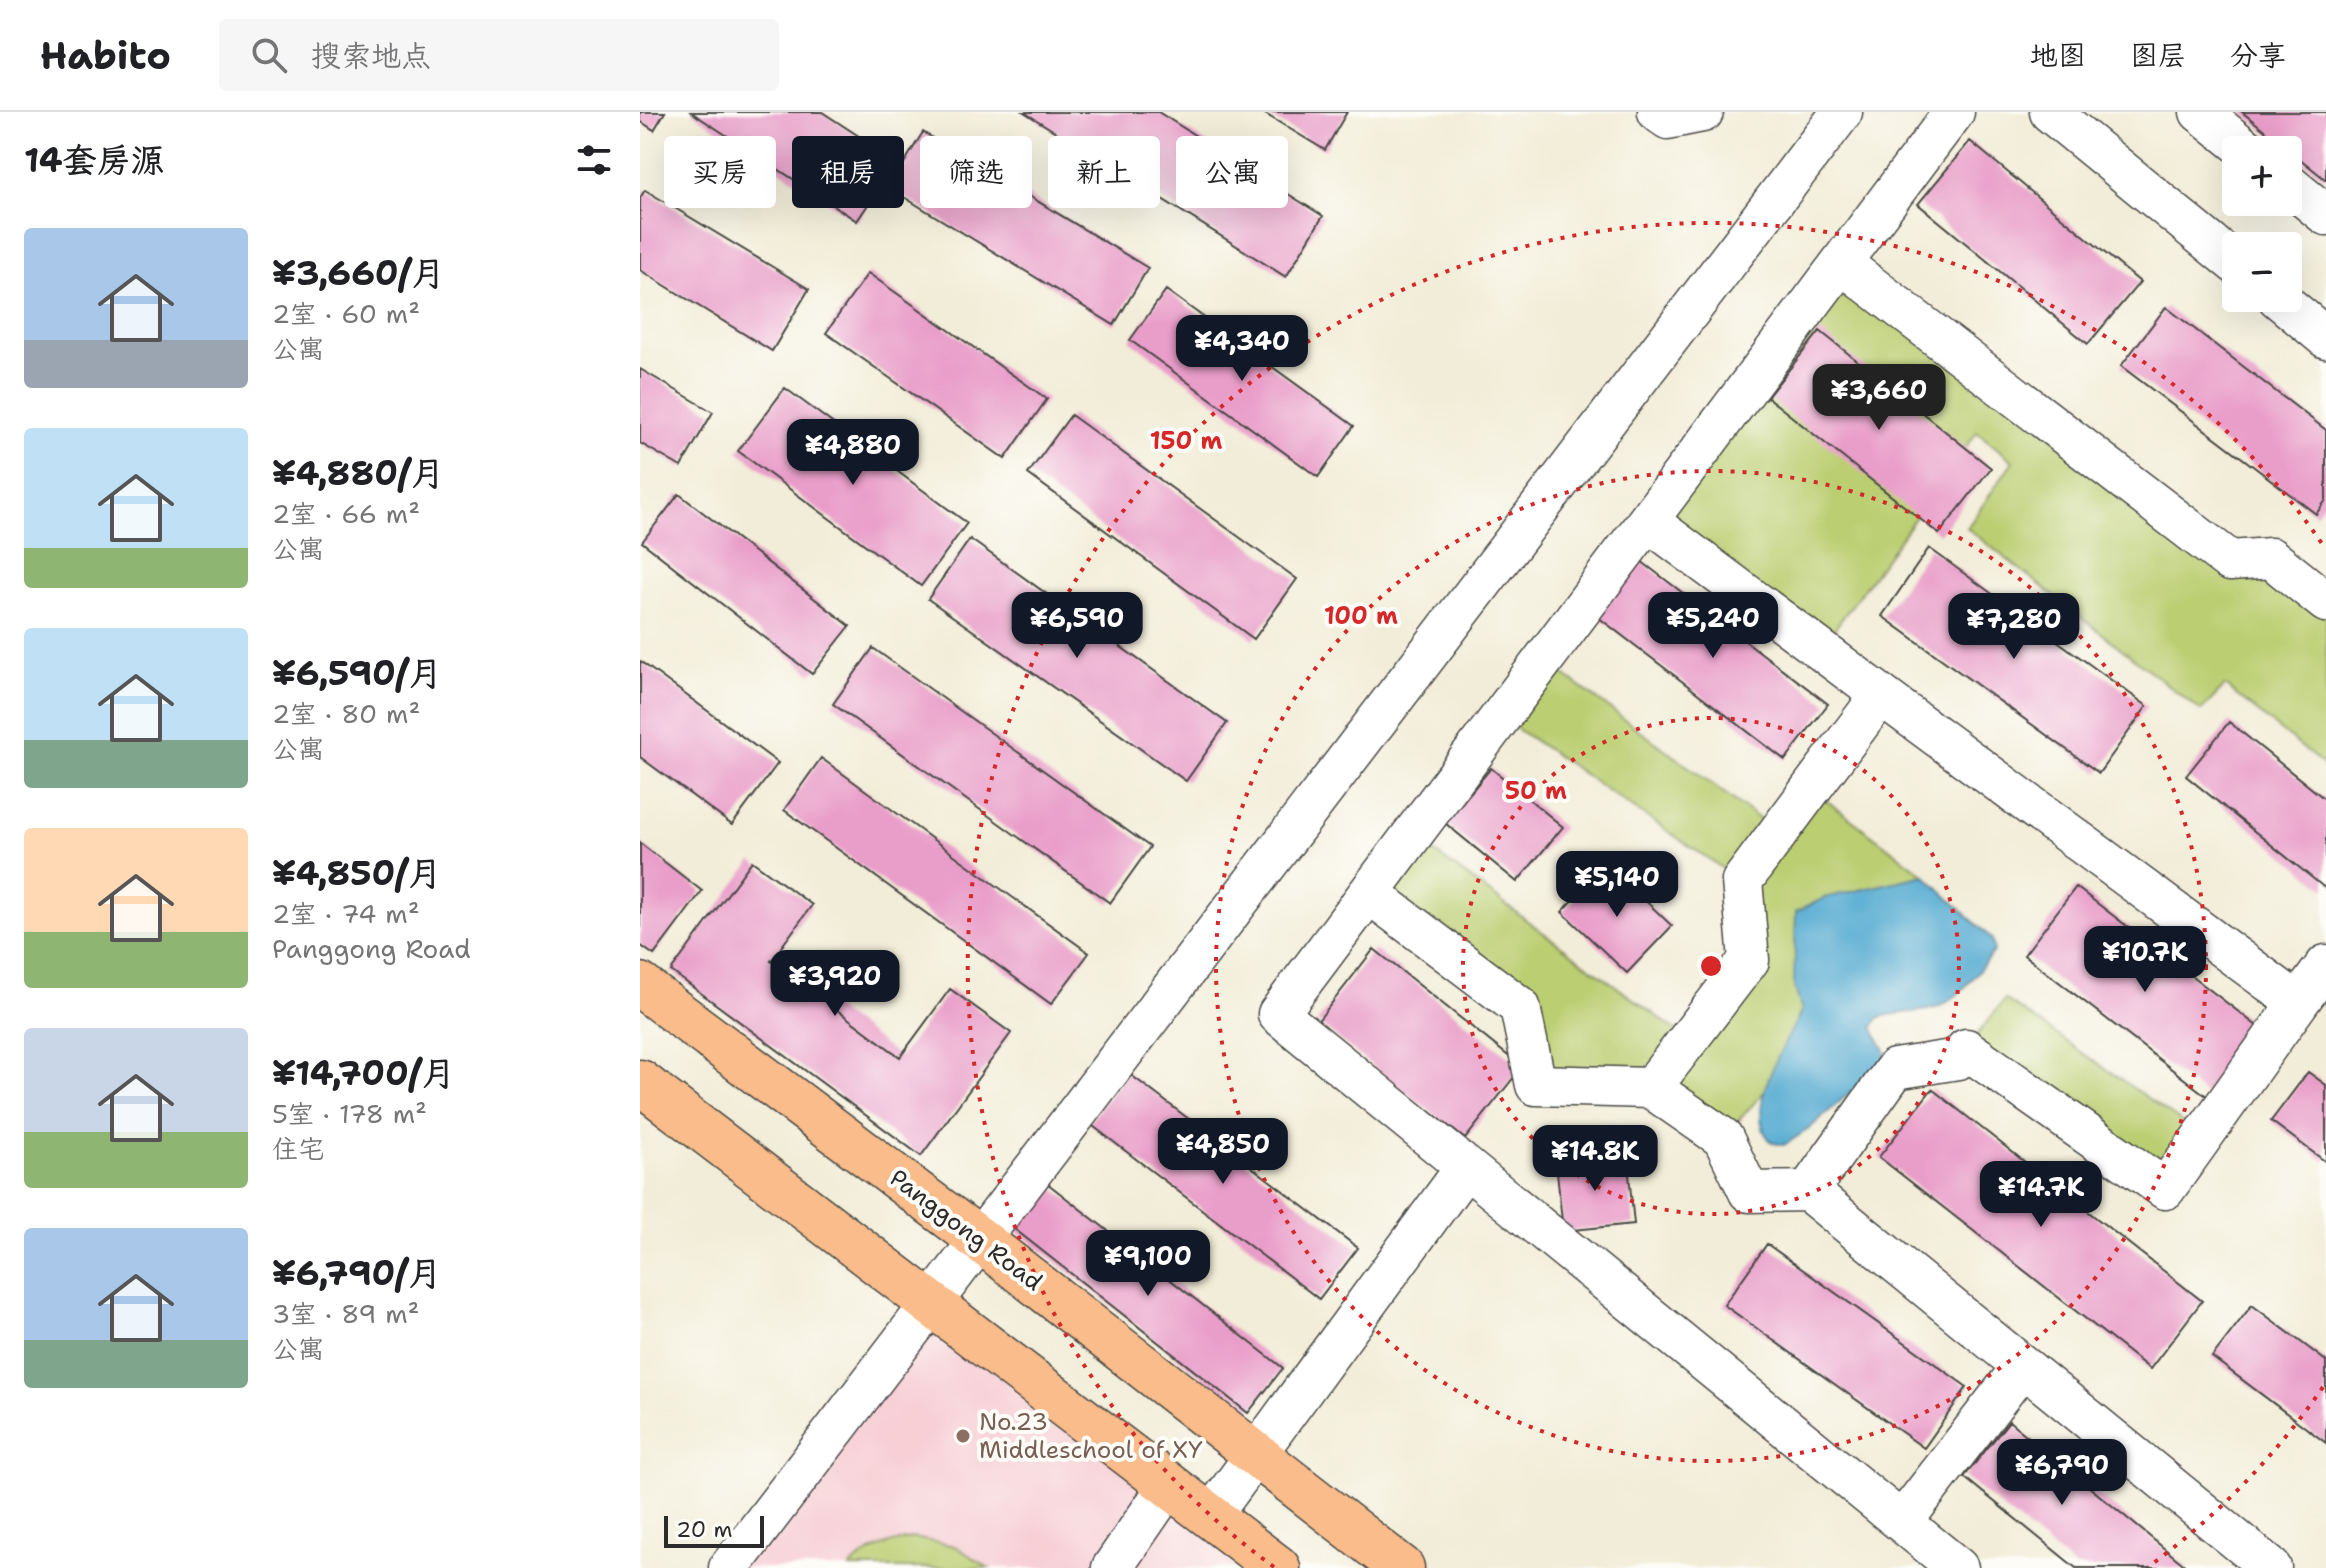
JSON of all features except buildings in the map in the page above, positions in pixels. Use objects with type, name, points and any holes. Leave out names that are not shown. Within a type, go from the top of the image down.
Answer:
[{"type":"main road","name":"Panggong Road","points":[[640,985],[980,1240],[1402,1568]]},
{"type":"main road","points":[[640,1082],[1278,1568]]},
{"type":"street","points":[[1658,112],[1668,119],[1703,112]]},
{"type":"street","points":[[729,1568],[1842,112]]},
{"type":"street","points":[[1954,112],[1278,1014],[1958,1568]]},
{"type":"street","points":[[2050,112],[2222,253]]},
{"type":"street","points":[[2200,112],[2230,136]]},
{"type":"street","points":[[2302,195],[2326,215]]},
{"type":"street","points":[[1841,263],[2230,561],[2271,558],[2326,602]]},
{"type":"street","points":[[2295,312],[2326,338]]},
{"type":"street","points":[[1648,521],[2298,1003]]},
{"type":"street","points":[[1651,1088],[1749,960],[1742,881],[1881,695]]},
{"type":"street","points":[[1369,893],[1520,1007],[1536,1085],[1651,1088],[1723,1138],[1749,1192],[1808,1191],[2271,1568]]},
{"type":"street","points":[[1808,1191],[1895,1069],[1958,1059],[1966,1049],[2165,1189],[2326,965]]},
{"type":"street","points":[[1210,1517],[1466,1167]]},
{"type":"street","points":[[1902,1522],[2023,1366]]},
{"type":"street","points":[[1112,1568],[1169,1485]]},
{"type":"shaded area","name":"No.23 Middleschool of XY","points":[[931,1304],[1262,1568],[729,1568]]},
{"type":"green space","points":[[1841,263],[2230,561],[2326,602],[2326,767],[2225,686],[2201,711],[1967,528],[2013,461],[1977,432],[1820,649],[1648,521]]},
{"type":"green space","points":[[1544,660],[1777,832],[1811,789],[1925,875],[1824,898],[1794,985],[1802,1010],[1764,1092],[1723,1138],[1651,1088],[1536,1085],[1519,1007],[1369,893],[1412,836],[1688,1039],[1748,960],[1741,881],[1501,718]]},
{"type":"green space","points":[[2005,999],[2202,1136],[2165,1189],[1966,1049]]},
{"type":"green space","points":[[914,1538],[955,1546],[989,1568],[850,1568],[879,1548]]},
{"type":"water","points":[[1925,875],[1992,939],[1994,951],[1968,984],[1944,1004],[1928,1010],[1878,1018],[1873,1027],[1886,1053],[1883,1063],[1809,1129],[1784,1145],[1773,1143],[1764,1130],[1761,1115],[1763,1097],[1777,1059],[1802,1010],[1794,985],[1796,912],[1824,898]]},
{"type":"place","name":"No.23 Middleschool of XY","points":[[963,1436]]}]
